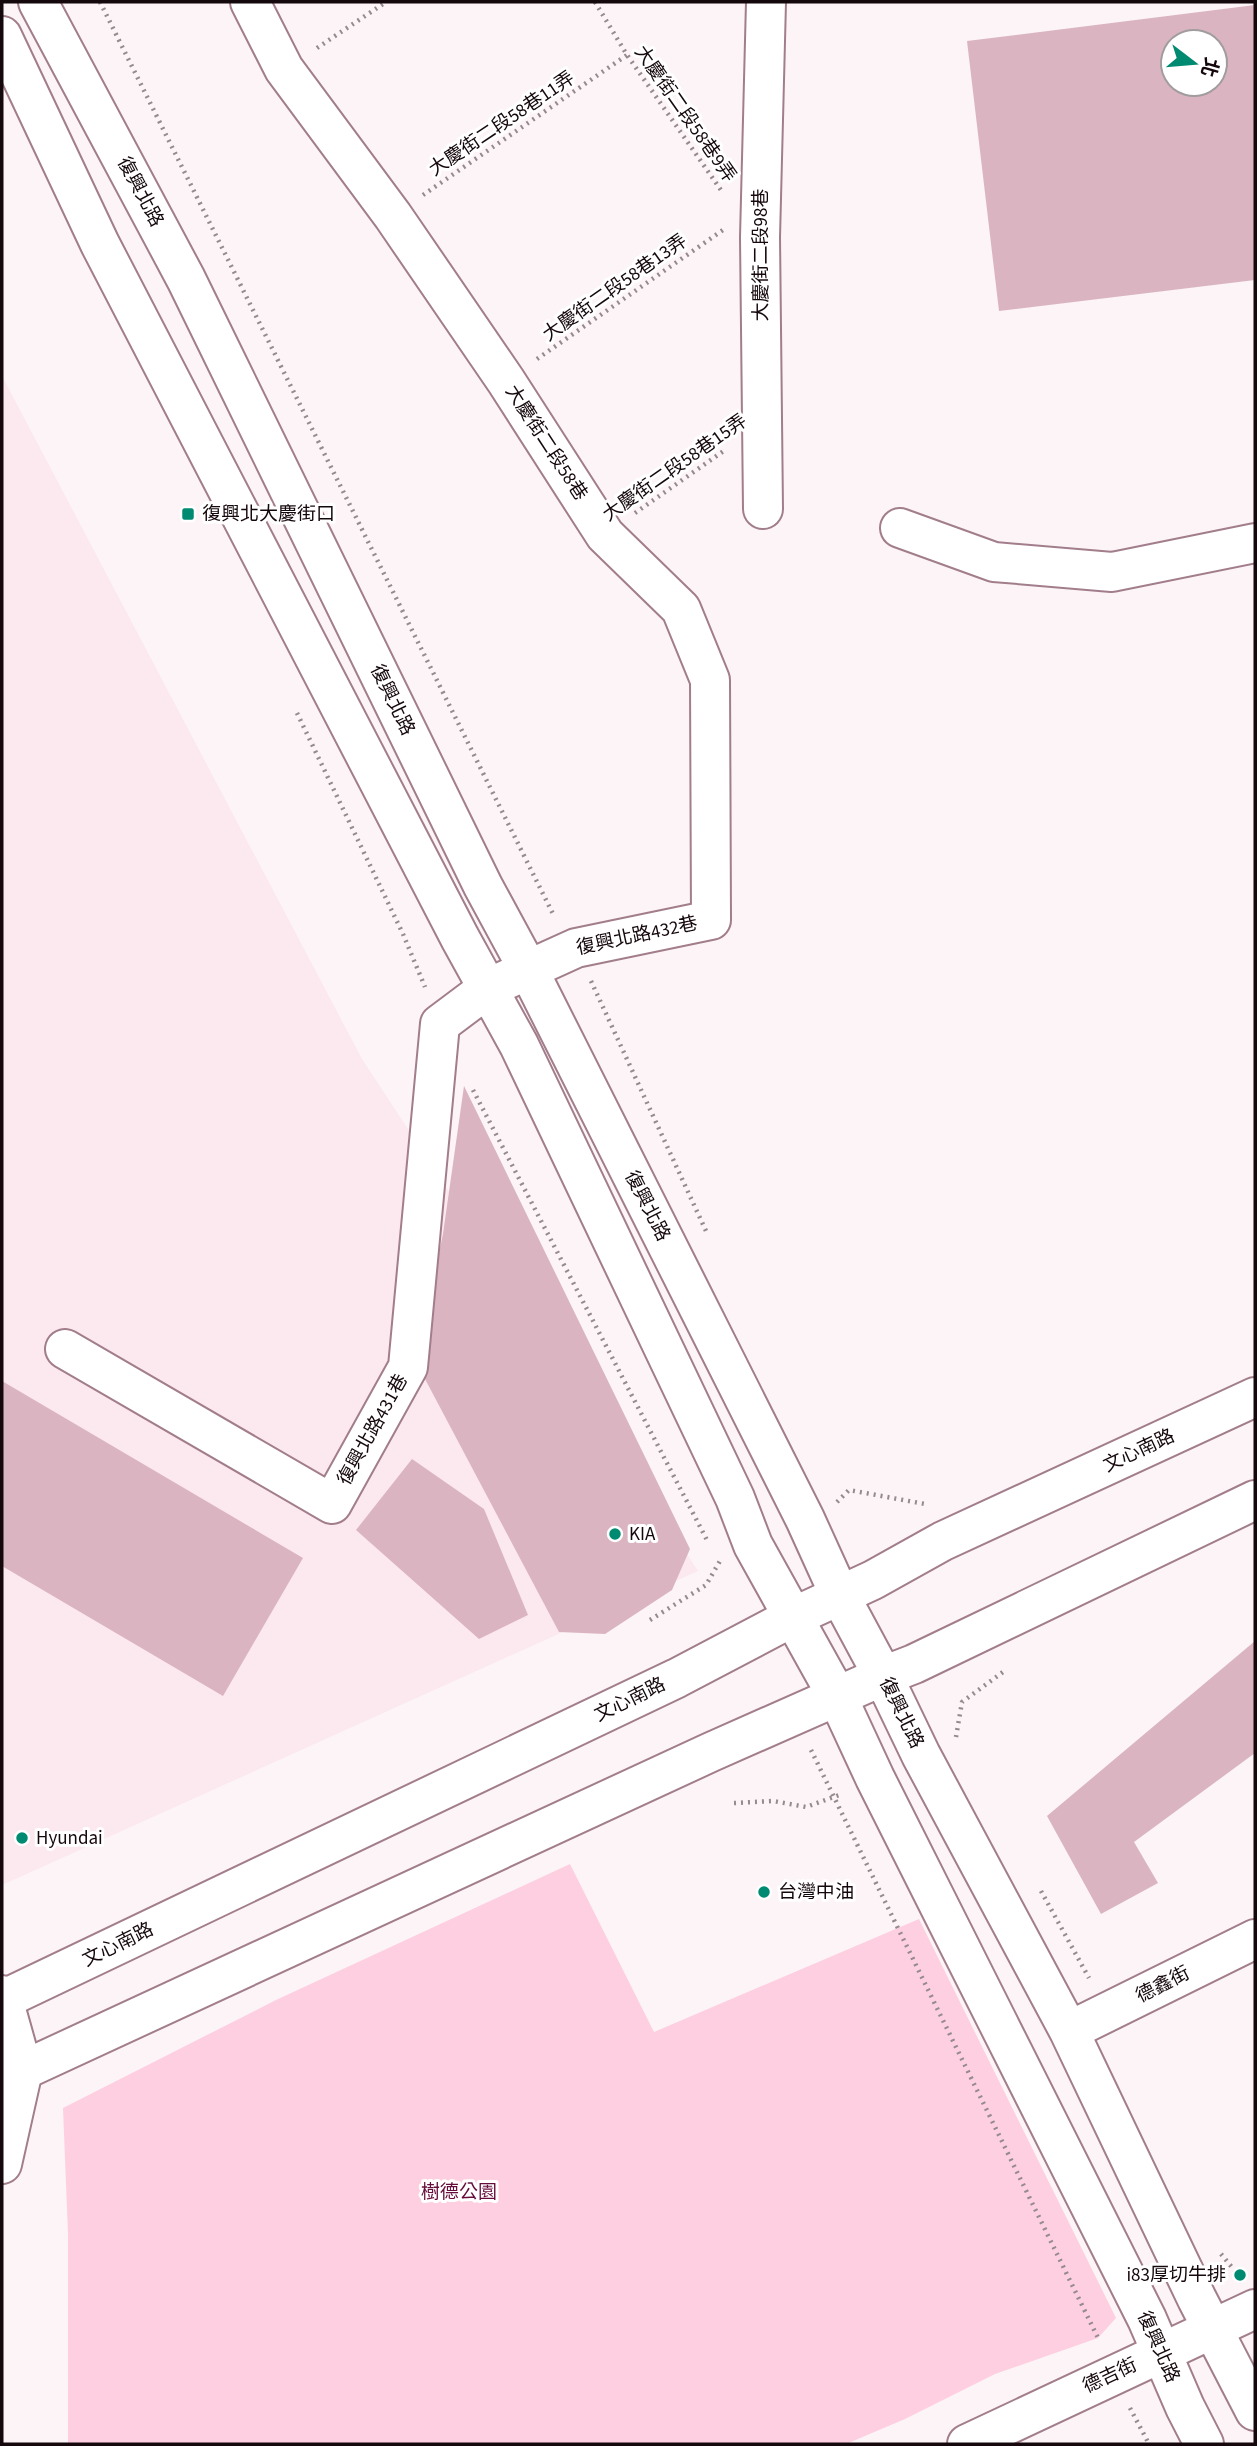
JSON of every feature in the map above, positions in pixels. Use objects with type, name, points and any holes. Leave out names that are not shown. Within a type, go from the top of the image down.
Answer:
[{"type":"street","name":"復興北路","points":[[37,2],[186,279],[483,886],[528,969],[840,1595],[962,1833],[1069,2031],[1213,2330],[1255,2411]]},
{"type":"street","name":"大慶街二段58巷","points":[[250,2],[284,69],[393,216],[506,382],[605,535],[681,609],[710,680],[710,920]]},
{"type":"street","name":"大慶街二段98巷","points":[[763,509],[750,228],[765,2]]},
{"type":"street","name":"復興北路","points":[[2,36],[100,244],[520,1045],[735,1498],[753,1545],[837,1696],[875,1778],[1162,2351],[1204,2444]]},
{"type":"street","points":[[900,528],[994,562],[1112,572],[1255,544]]},
{"type":"street","name":"復興北路432巷","points":[[488,988],[576,948],[710,920]]},
{"type":"street","points":[[440,1024],[488,988]]},
{"type":"street","name":"復興北路431巷","points":[[65,1349],[332,1504],[408,1367],[440,1024]]},
{"type":"street","name":"文心南路","points":[[3,1998],[677,1678],[943,1541],[1255,1396]]},
{"type":"street","points":[[2,2104],[12,2075],[883,1675],[915,1664],[1255,1500]]},
{"type":"street","name":"德鑫街","points":[[1069,2031],[1255,1939]]},
{"type":"street","points":[[2,2164],[12,2075],[3,1998]]},
{"type":"street","name":"德吉街","points":[[967,2444],[1255,2309]]},
{"type":"path","points":[[100,2],[547,905],[576,948],[707,1232]]},
{"type":"path","points":[[284,69],[386,2]]},
{"type":"path","name":"大慶街二段58巷9弄","points":[[594,2],[627,55],[750,228]]},
{"type":"path","name":"大慶街二段58巷11弄","points":[[393,216],[627,55]]},
{"type":"path","name":"大慶街二段58巷13弄","points":[[506,382],[750,228]]},
{"type":"path","name":"大慶街二段58巷15弄","points":[[605,535],[760,425]]},
{"type":"path","points":[[294,708],[403,934],[440,1024]]},
{"type":"path","points":[[471,1086],[712,1550]]},
{"type":"path","points":[[832,1506],[849,1490],[925,1504]]},
{"type":"path","points":[[650,1620],[706,1585],[718,1562]]},
{"type":"path","points":[[956,1738],[962,1702],[1003,1672]]},
{"type":"path","points":[[734,1803],[773,1801],[806,1807],[833,1798],[1098,2338],[1112,2375],[1149,2444]]},
{"type":"shaded area","points":[[2,376],[362,1059],[698,1571],[2,1885]]},
{"type":"green space","name":"樹德公園","points":[[570,1864],[654,2032],[919,1919],[1116,2318],[1098,2338],[995,2374],[905,2419],[846,2444],[68,2444],[68,2234],[63,2108],[276,2000]]},
{"type":"building","points":[[1255,5],[1255,280],[999,311],[967,41]]},
{"type":"building","points":[[464,1086],[690,1549],[672,1590],[605,1634],[559,1632],[416,1362],[443,1234]]},
{"type":"building","points":[[2,1381],[303,1558],[223,1696],[2,1566]]},
{"type":"building","points":[[412,1459],[484,1509],[528,1615],[479,1639],[356,1530]]},
{"type":"building","points":[[1255,1641],[1255,1753],[1134,1842],[1158,1883],[1101,1914],[1047,1816]]},
{"type":"place","name":"復興北大慶街口","points":[[188,514]]},
{"type":"place","name":"KIA","points":[[615,1534]]},
{"type":"place","name":"Hyundai","points":[[22,1838]]},
{"type":"place","name":"台灣中油","points":[[764,1892]]},
{"type":"place","name":"i83厚切牛排","points":[[1240,2275]]}]
